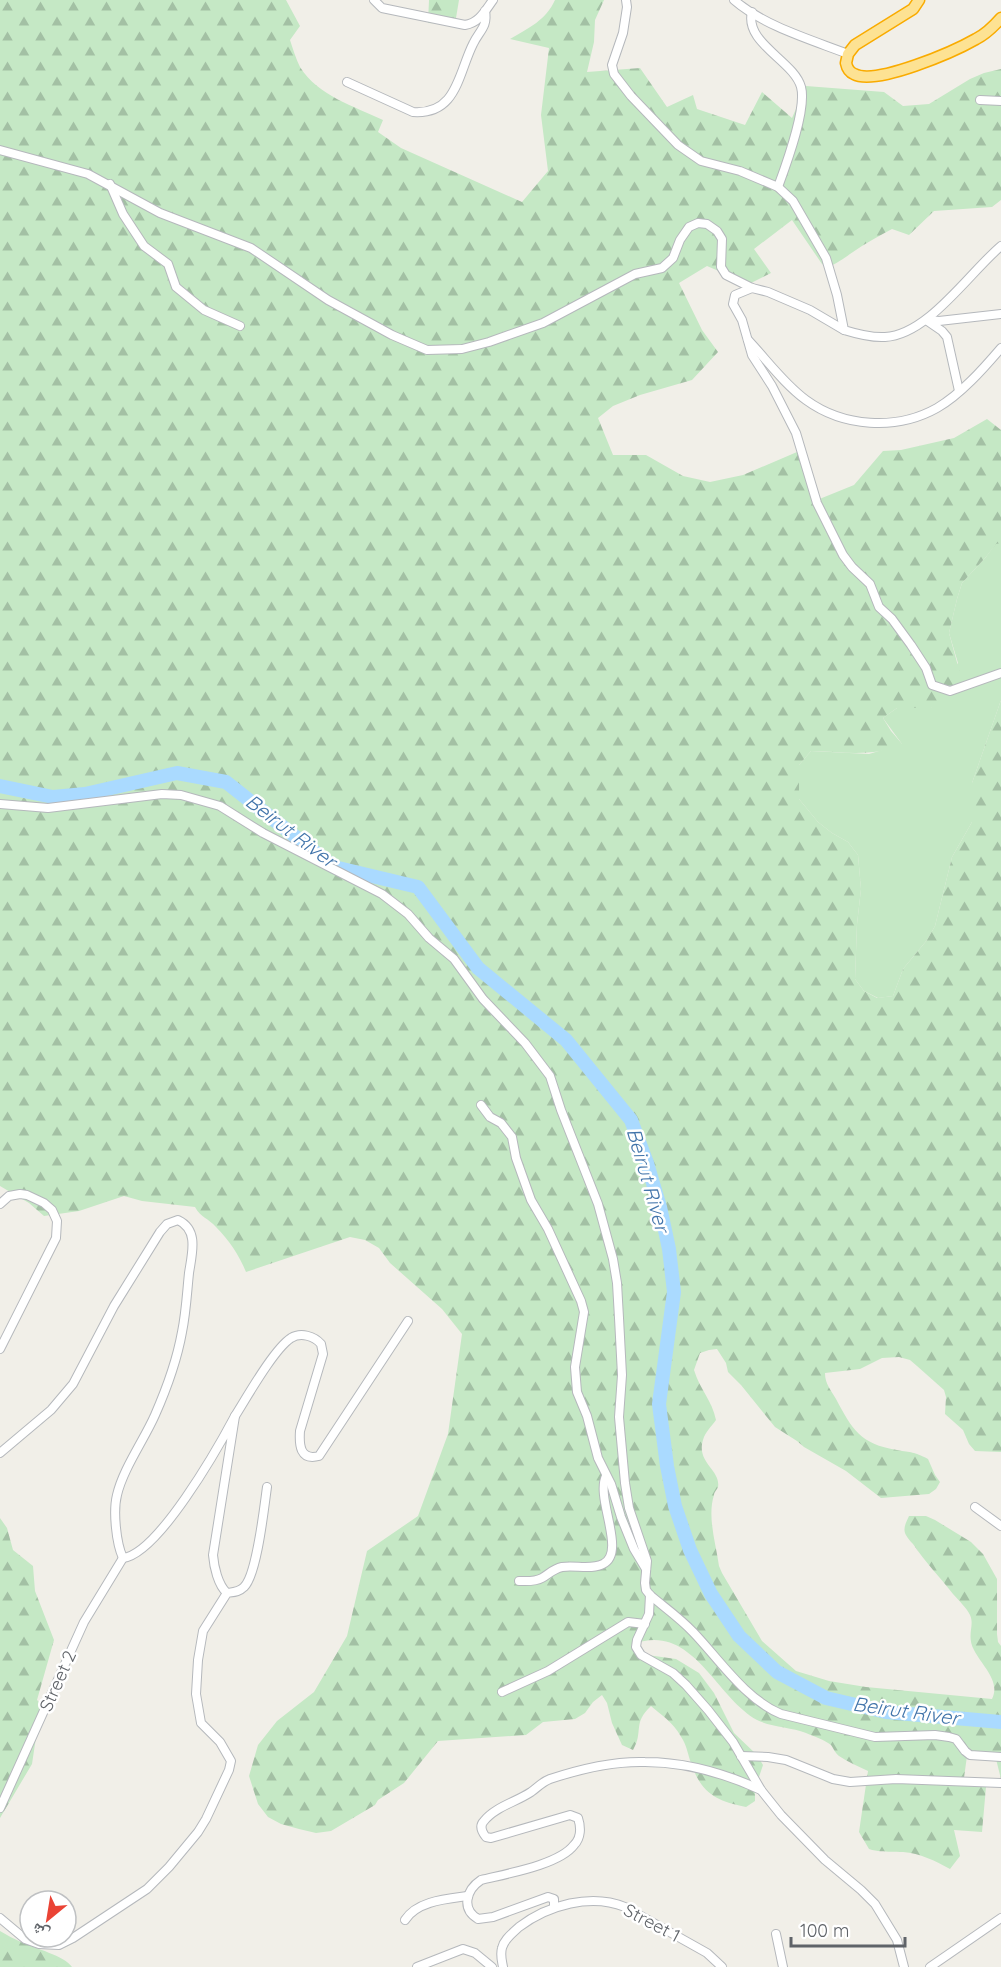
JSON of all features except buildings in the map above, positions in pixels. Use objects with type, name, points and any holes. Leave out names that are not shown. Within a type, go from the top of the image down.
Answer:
[{"type":"highway","points":[[919,0],[912,9],[855,45],[848,54],[847,67],[854,74],[870,76],[892,73],[923,63],[976,39],[1001,18]]},
{"type":"street","points":[[374,0],[382,8],[465,25],[473,24],[493,0]]},
{"type":"street","points":[[626,0],[623,33],[612,66],[614,74],[631,96],[678,145],[701,161],[740,171],[778,187],[793,201],[826,258],[837,294],[844,330]]},
{"type":"street","points":[[734,0],[767,21],[848,54]]},
{"type":"street","points":[[347,82],[413,112],[424,113],[435,110],[444,103],[458,82],[472,45],[486,24],[485,11]]},
{"type":"street","points":[[752,12],[751,26],[758,37],[793,73],[801,86],[801,114],[778,187]]},
{"type":"street","points":[[980,100],[1001,101]]},
{"type":"street","points":[[0,150],[70,168],[110,184],[160,213],[251,248],[328,300],[385,332],[427,350],[462,349],[489,342],[543,323],[635,274],[662,268],[674,258],[680,240],[689,227],[698,224],[707,224],[717,231],[722,239],[722,267],[726,274],[752,288],[768,292],[810,310],[844,330],[866,336],[885,337],[906,332],[926,320],[1001,246]]},
{"type":"street","points":[[110,184],[123,214],[144,246],[168,264],[176,287],[204,310],[240,326]]},
{"type":"street","points":[[752,288],[737,293],[733,301],[734,307],[742,320],[752,355],[772,386],[795,433],[817,503],[843,555],[870,584],[879,607],[892,619],[911,645],[926,668],[932,685],[950,691],[1001,673]]},
{"type":"street","points":[[926,320],[939,321],[1001,314]]},
{"type":"street","points":[[926,320],[942,331],[946,337],[959,391]]},
{"type":"street","points":[[747,338],[805,399],[829,414],[856,422],[884,423],[911,419],[937,408],[959,391],[1001,348]]},
{"type":"street","points":[[0,804],[48,808],[162,794],[181,795],[220,806],[263,833],[382,894],[408,914],[429,938],[454,958],[483,999],[525,1043],[550,1076],[602,1215],[617,1283],[622,1376],[619,1417],[625,1483],[629,1508],[646,1561],[646,1590],[690,1629],[749,1693],[769,1709],[875,1737],[935,1735],[949,1737],[956,1739],[970,1755],[1001,1757]]},
{"type":"street","points":[[481,1105],[490,1117],[501,1123],[512,1137],[516,1158],[531,1200],[548,1228],[581,1301],[584,1312],[575,1367],[577,1392],[587,1416],[598,1458],[611,1484],[634,1549],[646,1571]]},
{"type":"street","points":[[0,1204],[9,1196],[27,1195],[52,1210],[57,1221],[56,1238],[0,1348]]},
{"type":"street","points":[[0,1453],[51,1410],[69,1390],[131,1276],[160,1232],[167,1224],[178,1220],[186,1223],[192,1238],[182,1334],[156,1413],[117,1494],[119,1549],[123,1558],[131,1557],[150,1543],[171,1518],[269,1363],[286,1343],[296,1336],[305,1335],[321,1344],[323,1354],[300,1431],[299,1442],[304,1453],[311,1457],[319,1456],[408,1321]]},
{"type":"street","points":[[235,1416],[213,1555],[222,1589],[227,1593],[238,1592],[246,1586],[258,1550],[267,1488]]},
{"type":"street","points":[[519,1581],[541,1578],[557,1568],[602,1565],[607,1561],[613,1551],[613,1544],[603,1490],[606,1476]]},
{"type":"street","points":[[975,1508],[1001,1526]]},
{"type":"street","name":"Street 2","points":[[0,1808],[84,1622],[123,1558]]},
{"type":"street","points":[[0,1918],[25,1939],[39,1944],[59,1944],[73,1938],[147,1889],[198,1832],[229,1770],[231,1761],[220,1742],[201,1723],[196,1701],[198,1660],[203,1631],[227,1593]]},
{"type":"street","points":[[650,1595],[649,1614],[637,1640],[636,1647],[641,1655],[673,1673],[687,1685],[708,1710],[741,1756],[761,1790],[782,1815],[825,1860],[875,1904],[897,1940],[904,1967]]},
{"type":"street","points":[[502,1692],[548,1671],[628,1622],[645,1624]]},
{"type":"street","points":[[741,1756],[786,1760],[833,1779],[850,1782],[896,1779],[1001,1783]]},
{"type":"street","points":[[554,1907],[554,1899],[548,1897],[493,1917],[478,1919],[473,1916],[468,1896],[474,1885],[482,1880],[546,1863],[574,1846],[580,1825],[578,1818],[570,1815],[491,1838],[486,1837],[481,1827],[483,1821],[547,1780],[613,1764],[645,1761],[669,1762],[717,1772],[761,1790]]},
{"type":"street","points":[[405,1920],[412,1910],[423,1905],[468,1896]]},
{"type":"street","name":"Street 1","points":[[503,1967],[502,1948],[507,1938],[530,1919],[554,1907],[583,1902],[615,1903],[707,1953],[722,1967]]},
{"type":"street","points":[[930,1967],[1001,1918]]},
{"type":"street","points":[[776,1934],[783,1967]]},
{"type":"street","points":[[417,1967],[463,1949],[475,1953],[492,1967]]},
{"type":"green space","points":[[0,0],[286,0],[300,26],[290,40],[300,67],[316,86],[337,99],[383,120],[378,132],[401,148],[522,202],[548,171],[541,115],[549,48],[510,39],[542,18],[555,0],[604,0],[595,20],[594,42],[587,72],[640,68],[667,107],[693,95],[697,109],[745,125],[762,92],[792,118],[806,86],[884,92],[903,106],[929,104],[970,79],[1001,69],[1001,200],[992,207],[934,211],[909,235],[892,229],[828,267],[822,264],[792,220],[754,249],[771,273],[749,284],[707,266],[679,283],[702,330],[718,352],[692,380],[640,395],[613,406],[598,418],[613,455],[646,455],[683,476],[710,482],[743,475],[797,452],[817,500],[854,485],[883,451],[901,450],[954,438],[987,419],[1001,430],[1001,543],[996,544],[962,583],[957,599],[949,633],[961,677],[957,690],[945,701],[931,708],[897,708],[883,718],[903,745],[869,752],[811,751],[799,765],[799,799],[818,822],[848,842],[858,855],[861,889],[855,979],[864,991],[877,998],[893,996],[903,969],[927,940],[935,926],[952,857],[972,822],[972,783],[1001,700],[1001,1452],[975,1451],[963,1430],[945,1414],[944,1390],[910,1360],[899,1357],[882,1358],[860,1369],[825,1373],[829,1387],[847,1419],[859,1434],[874,1444],[916,1453],[928,1459],[940,1482],[929,1494],[881,1498],[846,1471],[775,1427],[728,1372],[726,1363],[717,1349],[700,1353],[694,1370],[716,1420],[705,1434],[702,1448],[705,1460],[718,1481],[711,1512],[719,1566],[762,1641],[796,1671],[829,1681],[866,1687],[992,1699],[994,1686],[992,1680],[972,1645],[970,1615],[906,1536],[904,1529],[909,1516],[926,1516],[971,1542],[983,1554],[997,1579],[997,1634],[1001,1646],[1001,1779],[995,1755],[967,1756],[963,1785],[986,1787],[982,1832],[954,1830],[960,1856],[950,1869],[915,1854],[869,1849],[859,1832],[868,1771],[839,1756],[831,1745],[822,1740],[800,1731],[757,1720],[742,1709],[686,1651],[670,1643],[652,1640],[631,1645],[640,1654],[676,1659],[699,1673],[714,1693],[734,1733],[757,1755],[763,1765],[755,1789],[755,1801],[746,1807],[726,1802],[705,1789],[695,1773],[680,1734],[651,1706],[642,1718],[633,1750],[622,1745],[602,1695],[585,1713],[575,1719],[543,1722],[526,1735],[438,1741],[404,1783],[378,1800],[375,1805],[331,1831],[316,1833],[281,1824],[268,1817],[258,1804],[249,1776],[258,1745],[277,1721],[314,1692],[347,1636],[367,1551],[418,1516],[448,1434],[462,1334],[442,1309],[390,1263],[379,1248],[365,1240],[350,1237],[246,1272],[225,1237],[195,1207],[142,1201],[124,1196],[79,1211],[44,1216],[29,1203],[0,1186]]},
{"type":"green space","points":[[429,0],[459,0],[455,24],[428,23]]},
{"type":"green space","points":[[996,543],[1001,543],[1001,700],[972,783],[972,822],[952,857],[935,926],[927,940],[903,969],[893,996],[878,998],[864,991],[855,979],[861,889],[858,855],[848,842],[818,822],[799,799],[799,765],[811,751],[869,754],[902,744],[883,718],[897,708],[931,708],[958,663],[949,633],[962,583]]},
{"type":"green space","points":[[0,1518],[7,1528],[13,1550],[33,1566],[35,1591],[54,1640],[37,1700],[41,1704],[32,1764],[0,1818]]},
{"type":"green space","points":[[0,1931],[18,1940],[18,1949],[38,1949],[56,1956],[72,1967],[0,1967]]},
{"type":"waterway","name":"Beirut River","points":[[0,786],[53,797],[85,794],[177,773],[226,782],[334,867],[418,887],[478,968],[566,1040],[631,1120],[660,1207],[669,1249],[674,1292],[659,1404],[675,1506],[690,1550],[711,1594],[739,1636],[777,1672],[826,1698],[886,1712],[1001,1722]]}]
